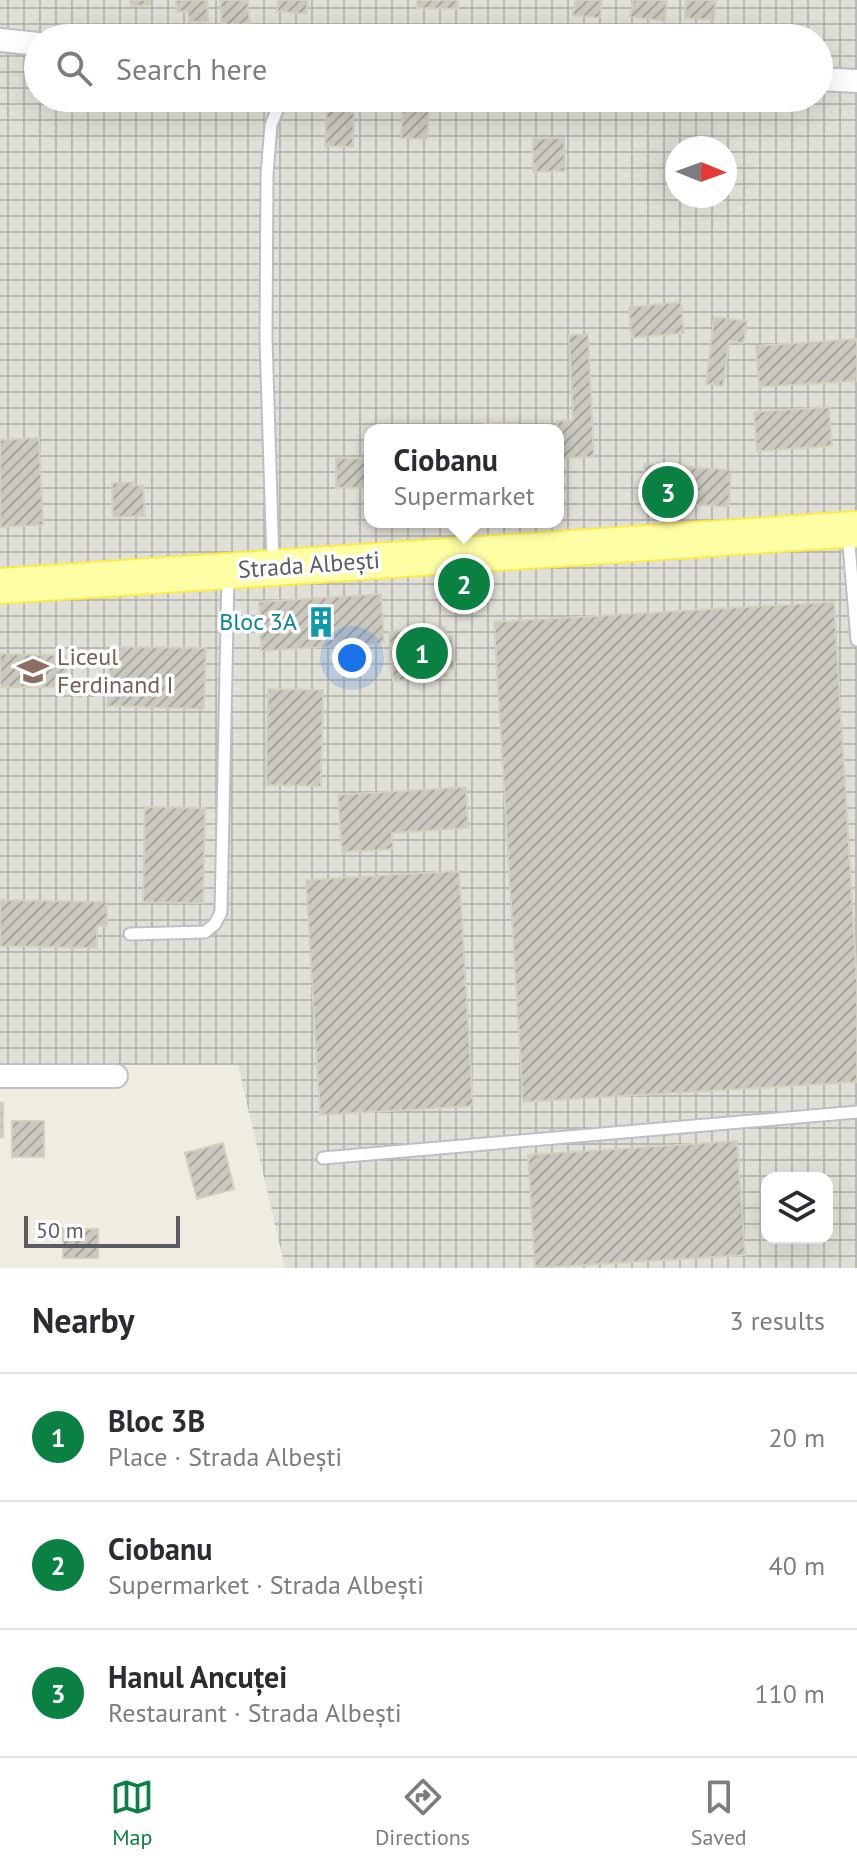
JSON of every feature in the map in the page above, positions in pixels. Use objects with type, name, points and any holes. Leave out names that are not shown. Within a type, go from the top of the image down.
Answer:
[{"type":"main road","name":"Strada Albești","points":[[0,586],[852,530]]},
{"type":"street","points":[[0,40],[24,43]]},
{"type":"street","points":[[833,80],[857,81]]},
{"type":"street","points":[[0,1076],[116,1076]]},
{"type":"lane","points":[[273,568],[266,339],[267,174],[271,125],[276,112]]},
{"type":"lane","points":[[852,530],[857,640]]},
{"type":"lane","points":[[130,934],[205,932],[215,924],[221,912],[228,571]]},
{"type":"lane","points":[[323,1158],[857,1112]]},
{"type":"shaded area","points":[[0,0],[857,0],[857,1268],[285,1268],[238,1065],[0,1065]]},
{"type":"building","points":[[130,0],[150,0],[150,5],[131,6]]},
{"type":"building","points":[[176,0],[207,0],[208,21],[189,22],[188,11],[177,12]]},
{"type":"building","points":[[220,0],[248,0],[250,24],[222,24]]},
{"type":"building","points":[[278,0],[308,0],[306,14],[277,11]]},
{"type":"building","points":[[417,0],[458,0],[458,9],[417,8]]},
{"type":"building","points":[[575,0],[602,0],[600,18],[573,15]]},
{"type":"building","points":[[633,0],[667,0],[665,21],[630,17]]},
{"type":"building","points":[[686,0],[716,0],[714,20],[685,18]]},
{"type":"building","points":[[327,112],[354,112],[353,147],[325,146]]},
{"type":"building","points":[[403,112],[429,112],[427,139],[401,138]]},
{"type":"building","points":[[564,138],[565,171],[533,172],[533,139]]},
{"type":"building","points":[[681,302],[684,333],[631,338],[629,307]]},
{"type":"building","points":[[714,317],[747,321],[744,343],[729,341],[723,386],[706,384]]},
{"type":"building","points":[[588,334],[594,457],[564,458],[564,424],[557,424],[557,421],[573,420],[569,335]]},
{"type":"building","points":[[857,339],[857,381],[759,387],[756,346]]},
{"type":"building","points":[[829,407],[832,446],[757,451],[754,412]]},
{"type":"building","points":[[39,438],[43,525],[0,527],[0,440]]},
{"type":"building","points":[[336,458],[364,459],[364,488],[336,488]]},
{"type":"building","points":[[645,464],[731,470],[729,507],[642,501]]},
{"type":"building","points":[[133,482],[133,486],[143,485],[145,516],[113,517],[112,483]]},
{"type":"building","name":"Bloc 3A","points":[[381,594],[384,643],[261,651],[259,602]]},
{"type":"building","points":[[834,602],[857,982],[857,1082],[523,1102],[494,622]]},
{"type":"building","points":[[445,627],[446,637],[452,636],[455,668],[446,669],[447,676],[393,681],[389,632]]},
{"type":"building","points":[[110,647],[206,648],[204,709],[107,706]]},
{"type":"building","name":"Liceul Ferdinand I","points":[[0,654],[66,655],[66,687],[0,687]]},
{"type":"building","points":[[268,689],[323,690],[321,786],[266,785]]},
{"type":"building","points":[[466,787],[468,828],[392,833],[393,849],[342,852],[338,795]]},
{"type":"building","points":[[145,807],[205,808],[203,903],[143,902]]},
{"type":"building","points":[[459,871],[473,1106],[320,1115],[306,880]]},
{"type":"building","points":[[0,900],[107,902],[107,926],[97,926],[97,948],[0,946]]},
{"type":"building","points":[[0,1103],[3,1103],[3,1137],[0,1137]]},
{"type":"building","points":[[12,1121],[44,1121],[44,1157],[12,1157]]},
{"type":"building","points":[[737,1141],[745,1255],[535,1268],[528,1155]]},
{"type":"building","points":[[223,1143],[234,1189],[197,1199],[185,1153]]},
{"type":"building","points":[[63,1229],[98,1229],[98,1258],[63,1258]]},
{"type":"place","name":"Hanul Ancuței","points":[[668,492]]},
{"type":"place","name":"Ciobanu","points":[[464,584]]},
{"type":"place","name":"Bloc 3A","points":[[321,622]]},
{"type":"place","name":"Bloc 3B","points":[[422,653]]},
{"type":"place","name":"Liceul Ferdinand I","points":[[33,671]]}]
